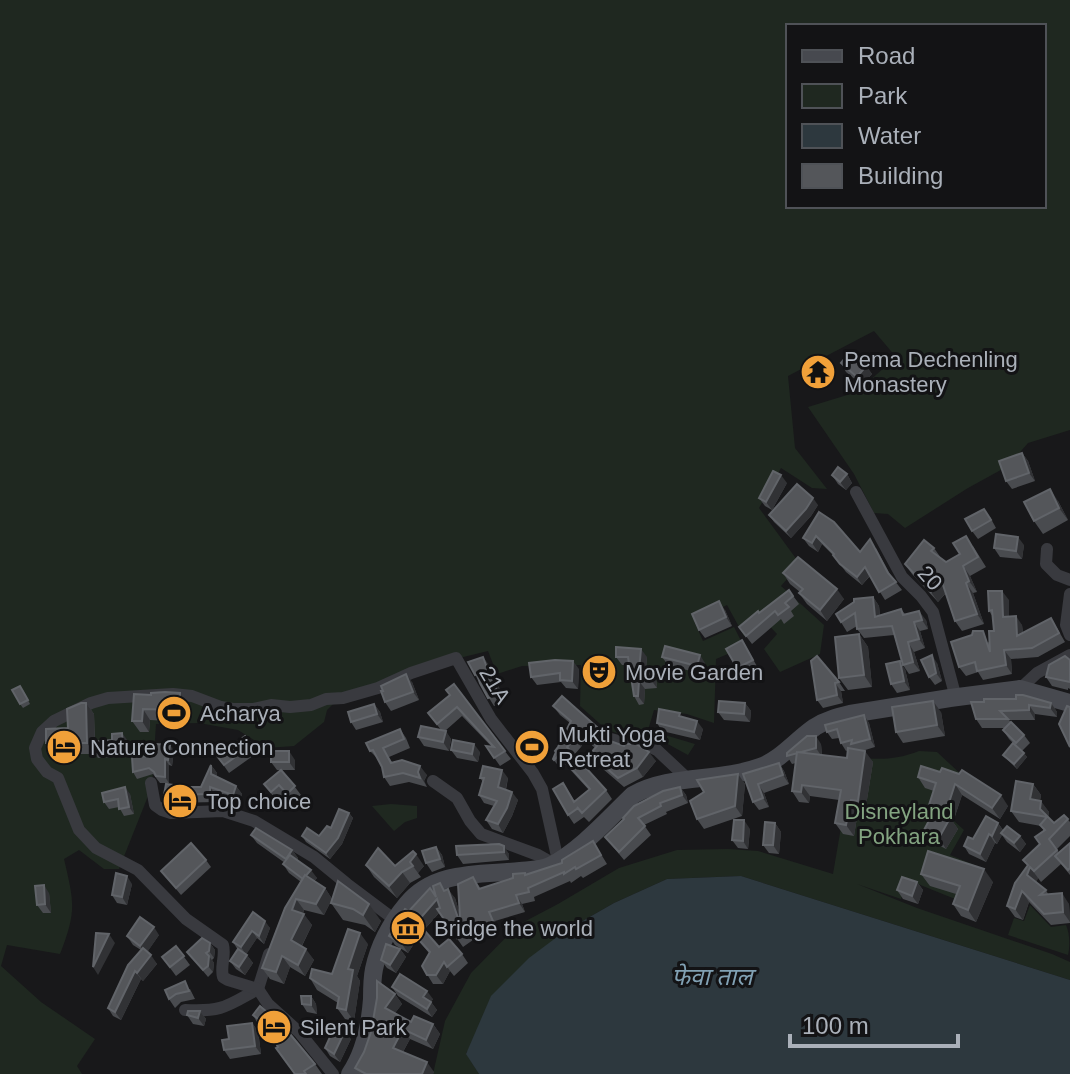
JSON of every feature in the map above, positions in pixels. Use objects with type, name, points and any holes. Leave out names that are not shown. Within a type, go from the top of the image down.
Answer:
[{"type":"main road","points":[[350,1074],[358,1062],[367,1035],[378,952],[395,920],[428,885],[460,876],[530,870],[556,862],[570,853],[633,795],[653,785],[729,776],[761,766],[779,757],[815,728],[835,718],[1020,689],[1070,703]]},
{"type":"street","name":"20","points":[[856,492],[902,577],[933,612],[956,698]]},
{"type":"street","points":[[1047,549],[1046,564],[1057,575],[1070,580]]},
{"type":"street","points":[[1070,594],[1066,625],[1070,635]]},
{"type":"street","points":[[1020,689],[1037,673],[1070,655]]},
{"type":"street","name":"21A","points":[[258,989],[223,977],[223,945],[186,919],[138,870],[96,848],[79,830],[58,778],[47,772],[37,759],[35,748],[42,732],[54,721],[108,698],[173,694],[192,696],[233,709],[311,705],[378,688],[456,658],[491,719],[542,789],[556,862]]},
{"type":"street","points":[[611,739],[644,744],[657,750],[690,781]]},
{"type":"street","points":[[433,781],[457,798],[481,834],[556,862]]},
{"type":"street","points":[[151,783],[155,805],[162,810],[171,813],[223,811],[254,821],[314,857],[395,920]]},
{"type":"street","points":[[185,1010],[217,1010],[258,989],[273,943]]},
{"type":"street","points":[[258,989],[268,1004],[299,1032],[333,1074]]},
{"type":"green space","points":[[0,0],[1070,0],[1070,430],[1028,443],[1008,466],[905,528],[888,514],[874,513],[854,474],[808,407],[857,392],[896,357],[874,331],[788,376],[795,448],[827,489],[812,488],[781,468],[759,508],[800,564],[781,586],[824,625],[820,654],[780,672],[764,649],[777,634],[764,620],[744,636],[727,605],[694,621],[703,641],[734,627],[744,647],[716,659],[714,723],[687,714],[654,710],[648,730],[695,744],[688,755],[664,742],[607,730],[580,706],[581,665],[522,666],[497,674],[488,651],[406,671],[373,691],[343,694],[327,710],[324,722],[294,746],[267,748],[238,730],[199,723],[156,724],[152,786],[119,869],[104,869],[79,850],[64,859],[72,906],[60,954],[7,945],[1,966],[41,1002],[95,1039],[77,1066],[82,1074],[0,1074]]},
{"type":"green space","name":"Disneyland Pokhara","points":[[919,751],[937,752],[965,778],[954,821],[964,830],[950,855],[977,866],[965,903],[908,880],[901,899],[857,884],[1070,962],[1070,980],[741,876],[667,879],[614,903],[565,931],[466,1053],[479,1074],[433,1074],[445,1021],[471,973],[518,925],[619,868],[677,850],[758,851],[833,874],[853,757],[887,758]]},
{"type":"green space","points":[[372,806],[417,806],[417,818],[405,822],[394,831]]},
{"type":"green space","points":[[1030,905],[1051,927],[1066,925],[1068,955],[1008,935],[1014,918],[1024,921]]},
{"type":"water","name":"फेवा ताल","points":[[741,876],[1070,980],[1070,1074],[479,1074],[466,1054],[491,996],[529,958],[565,931],[614,903],[667,879]]},
{"type":"building","points":[[850,352],[866,366],[857,377],[841,363]]},
{"type":"building","points":[[1022,453],[1029,473],[1006,481],[999,461]]},
{"type":"building","points":[[838,467],[847,474],[840,482],[832,475]]},
{"type":"building","points":[[773,471],[781,475],[766,502],[759,498]]},
{"type":"building","points":[[797,484],[813,498],[786,531],[769,515]]},
{"type":"building","points":[[1050,489],[1059,508],[1034,521],[1024,502]]},
{"type":"building","points":[[984,509],[991,520],[972,531],[965,519]]},
{"type":"building","points":[[819,512],[834,522],[860,552],[870,539],[896,582],[879,592],[865,567],[857,577],[840,564],[816,536],[812,543],[803,538]]},
{"type":"building","points":[[996,534],[1018,537],[1016,551],[994,548]]},
{"type":"building","points":[[966,536],[978,557],[963,566],[977,614],[955,621],[941,579],[931,592],[905,564],[924,540],[934,548],[931,551],[946,562],[960,554],[953,543]]},
{"type":"building","points":[[798,557],[837,589],[820,610],[799,593],[803,589],[783,573]]},
{"type":"building","points":[[789,590],[793,596],[785,603],[789,607],[778,615],[775,611],[746,636],[739,627]]},
{"type":"building","points":[[988,591],[1002,591],[1003,617],[1016,616],[1017,636],[1051,618],[1059,633],[1032,648],[1004,650],[1006,665],[977,671],[975,662],[959,667],[951,642],[972,635],[973,631],[983,631],[990,652],[989,631],[994,631]]},
{"type":"building","points":[[873,597],[875,617],[901,609],[903,615],[919,611],[922,620],[914,622],[919,639],[908,642],[913,662],[903,665],[892,626],[857,629],[855,613],[841,622],[836,614],[854,599]]},
{"type":"building","points":[[719,601],[726,617],[699,630],[692,614]]},
{"type":"building","points":[[859,634],[864,675],[839,678],[835,637]]},
{"type":"building","points":[[742,640],[753,660],[737,668],[726,649]]},
{"type":"building","points":[[665,646],[700,655],[697,666],[662,657]]},
{"type":"building","points":[[616,647],[641,649],[639,671],[650,670],[651,680],[639,681],[638,696],[634,696],[628,657],[616,657]]},
{"type":"building","points":[[932,655],[936,673],[929,677],[921,660]]},
{"type":"building","points":[[817,656],[839,682],[835,683],[837,695],[817,700],[811,661]]},
{"type":"building","points":[[1065,656],[1070,660],[1070,682],[1046,677],[1049,665]]},
{"type":"building","points":[[483,657],[498,695],[488,698],[468,662]]},
{"type":"building","points":[[573,661],[572,681],[560,680],[560,673],[531,677],[529,663]]},
{"type":"building","points":[[900,661],[904,681],[891,684],[886,664]]},
{"type":"building","points":[[406,674],[413,692],[385,702],[381,686]]},
{"type":"building","points":[[454,684],[505,751],[494,758],[486,746],[494,747],[457,707],[437,724],[428,713],[450,695],[446,690]]},
{"type":"building","points":[[20,686],[28,700],[20,704],[12,690]]},
{"type":"building","points":[[180,693],[179,710],[143,709],[142,721],[132,721],[134,694]]},
{"type":"building","points":[[1016,695],[1051,703],[1050,708],[1029,705],[1029,710],[1000,711],[1008,719],[976,719],[971,702],[1016,699]]},
{"type":"building","points":[[562,696],[597,727],[599,737],[624,746],[636,744],[649,752],[637,768],[618,778],[590,754],[597,746],[579,730],[567,747],[606,790],[582,813],[578,808],[568,815],[553,789],[563,783],[574,802],[590,789],[559,755],[553,759],[571,721],[553,706]]},
{"type":"building","points":[[719,701],[745,703],[744,714],[718,712]]},
{"type":"building","points":[[933,701],[937,725],[896,732],[892,707]]},
{"type":"building","points":[[86,703],[87,743],[46,743],[46,729],[68,728],[67,709]]},
{"type":"building","points":[[374,704],[377,714],[351,722],[348,712]]},
{"type":"building","points":[[1067,706],[1070,707],[1070,747],[1059,724]]},
{"type":"building","points":[[659,709],[680,713],[679,716],[697,721],[694,732],[657,723]]},
{"type":"building","points":[[864,715],[870,739],[841,743],[837,729],[827,732],[825,725]]},
{"type":"building","points":[[1011,722],[1024,735],[1016,743],[1003,730]]},
{"type":"building","points":[[421,726],[446,731],[443,742],[418,737]]},
{"type":"building","points":[[400,729],[404,739],[383,748],[391,763],[402,760],[420,766],[420,778],[403,773],[384,777],[373,750],[370,751],[366,743]]},
{"type":"building","points":[[122,733],[123,748],[92,750],[91,742],[112,740],[112,734]]},
{"type":"building","points":[[245,736],[252,745],[224,765],[217,756]]},
{"type":"building","points":[[807,736],[816,736],[816,748],[787,756],[787,753]]},
{"type":"building","points":[[453,740],[474,744],[472,754],[451,750]]},
{"type":"building","points":[[1013,743],[1024,753],[1014,764],[1003,755]]},
{"type":"building","points":[[155,744],[170,745],[168,760],[165,759],[165,777],[156,776],[149,768],[133,772],[132,757],[153,756]]},
{"type":"building","points":[[848,748],[865,751],[858,801],[851,800],[846,825],[835,823],[841,790],[802,785],[801,792],[792,791],[797,752],[847,758]]},
{"type":"building","points":[[271,751],[289,751],[289,762],[271,762]]},
{"type":"building","points":[[779,763],[783,775],[758,784],[763,798],[753,802],[743,774]]},
{"type":"building","points":[[211,765],[211,774],[236,786],[233,795],[210,787],[210,794],[164,795],[166,784],[201,787]]},
{"type":"building","points":[[483,766],[502,770],[498,787],[512,792],[498,824],[486,820],[497,801],[479,795],[484,778],[480,778]]},
{"type":"building","points":[[921,766],[959,774],[962,770],[1001,795],[992,808],[955,784],[945,815],[950,818],[939,838],[924,830],[936,807],[929,805],[936,783],[918,777]]},
{"type":"building","points":[[281,770],[295,786],[287,794],[279,785],[271,792],[264,784]]},
{"type":"building","points":[[738,774],[735,806],[697,819],[690,801],[704,792],[697,780]]},
{"type":"building","points":[[1016,781],[1033,784],[1030,799],[1041,801],[1040,809],[1054,823],[1064,815],[1068,819],[1049,839],[1057,850],[1034,871],[1030,867],[1027,875],[1046,890],[1040,895],[1062,893],[1063,912],[1044,914],[1022,891],[1015,909],[1007,906],[1015,883],[1028,865],[1023,860],[1040,844],[1035,837],[1045,830],[1040,825],[1047,817],[1011,811]]},
{"type":"building","points":[[125,787],[129,807],[119,809],[118,799],[104,802],[102,793]]},
{"type":"building","points":[[680,787],[682,795],[660,803],[661,806],[638,818],[645,826],[619,852],[605,837],[634,806],[663,791]]},
{"type":"building","points":[[339,809],[349,813],[338,838],[326,853],[302,836],[307,828],[319,836],[327,826],[331,828]]},
{"type":"building","points":[[986,816],[998,823],[980,854],[964,846],[968,837],[973,839]]},
{"type":"building","points":[[734,820],[744,820],[743,841],[732,840]]},
{"type":"building","points":[[765,822],[775,823],[773,845],[763,845]]},
{"type":"building","points":[[1007,826],[1020,836],[1014,843],[1001,833]]},
{"type":"building","points":[[256,828],[292,850],[286,859],[251,835]]},
{"type":"building","points":[[593,841],[601,855],[576,869],[528,888],[529,892],[516,895],[519,903],[489,912],[493,921],[476,929],[474,926],[457,938],[437,909],[440,908],[437,899],[417,922],[439,947],[449,939],[462,954],[447,967],[444,962],[436,975],[427,975],[422,966],[430,952],[410,930],[402,944],[389,936],[405,909],[409,911],[430,888],[436,897],[433,886],[440,883],[444,891],[448,889],[458,918],[458,884],[473,877],[479,889],[513,878],[513,874],[525,875],[562,863],[562,860]]},
{"type":"building","points":[[191,843],[206,860],[176,888],[161,871]]},
{"type":"building","points":[[1070,843],[1070,868],[1068,870],[1055,856]]},
{"type":"building","points":[[456,846],[504,846],[504,852],[457,855]]},
{"type":"building","points":[[436,847],[440,859],[426,863],[422,851]]},
{"type":"building","points":[[378,848],[395,866],[413,851],[416,854],[410,862],[413,866],[402,872],[389,886],[366,865]]},
{"type":"building","points":[[928,851],[984,869],[968,910],[953,904],[960,886],[921,874]]},
{"type":"building","points":[[290,855],[311,870],[303,879],[283,864]]},
{"type":"building","points":[[116,873],[127,876],[122,897],[112,895]]},
{"type":"building","points":[[305,875],[325,888],[316,904],[296,899],[292,910],[304,914],[291,940],[306,949],[298,965],[282,956],[276,972],[262,968],[285,908]]},
{"type":"building","points":[[902,877],[917,882],[912,896],[897,890]]},
{"type":"building","points":[[338,881],[369,904],[363,915],[331,903]]},
{"type":"building","points":[[44,885],[45,904],[37,905],[35,886]]},
{"type":"building","points":[[253,912],[265,921],[259,936],[252,931],[241,947],[233,942]]},
{"type":"building","points":[[140,917],[154,927],[140,946],[127,936]]},
{"type":"building","points":[[348,929],[360,933],[348,969],[353,970],[346,1010],[337,1008],[339,997],[310,978],[312,969],[332,974]]},
{"type":"building","points":[[96,933],[109,934],[93,967]]},
{"type":"building","points":[[202,938],[210,943],[206,953],[209,956],[208,966],[203,970],[187,952]]},
{"type":"building","points":[[386,944],[400,949],[390,965],[381,960]]},
{"type":"building","points":[[176,946],[184,956],[170,967],[162,957]]},
{"type":"building","points":[[143,948],[151,955],[137,973],[135,971],[115,1012],[108,1008],[128,965]]},
{"type":"building","points":[[238,949],[247,955],[239,967],[230,961]]},
{"type":"building","points":[[400,974],[427,991],[423,997],[431,1002],[427,1009],[392,987]]},
{"type":"building","points":[[185,981],[189,991],[169,999],[165,990]]},
{"type":"building","points":[[377,981],[395,994],[385,1008],[411,1022],[414,1016],[433,1024],[426,1040],[403,1029],[393,1048],[427,1062],[422,1074],[366,1074],[355,1068],[371,1032]]},
{"type":"building","points":[[301,996],[311,996],[311,1005],[302,1004]]},
{"type":"building","points":[[260,1006],[282,1025],[276,1033],[253,1015]]},
{"type":"building","points":[[188,1011],[200,1011],[198,1018],[187,1015]]},
{"type":"building","points":[[252,1023],[255,1046],[224,1050],[222,1040],[229,1039],[227,1026]]},
{"type":"building","points":[[335,1026],[345,1031],[334,1054],[325,1048]]},
{"type":"building","points":[[290,1034],[315,1064],[304,1071],[306,1074],[295,1074],[276,1048],[276,1043]]},
{"type":"place","name":"Pema Dechenling Monastery","points":[[818,372]]},
{"type":"place","name":"Movie Garden","points":[[599,672]]},
{"type":"place","name":"Acharya","points":[[174,713]]},
{"type":"place","name":"Nature Connection","points":[[64,747]]},
{"type":"place","name":"Mukti Yoga Retreat","points":[[532,747]]},
{"type":"place","name":"Top choice","points":[[180,801]]},
{"type":"place","name":"Bridge the world","points":[[408,928]]},
{"type":"place","name":"Silent Park","points":[[274,1027]]}]
